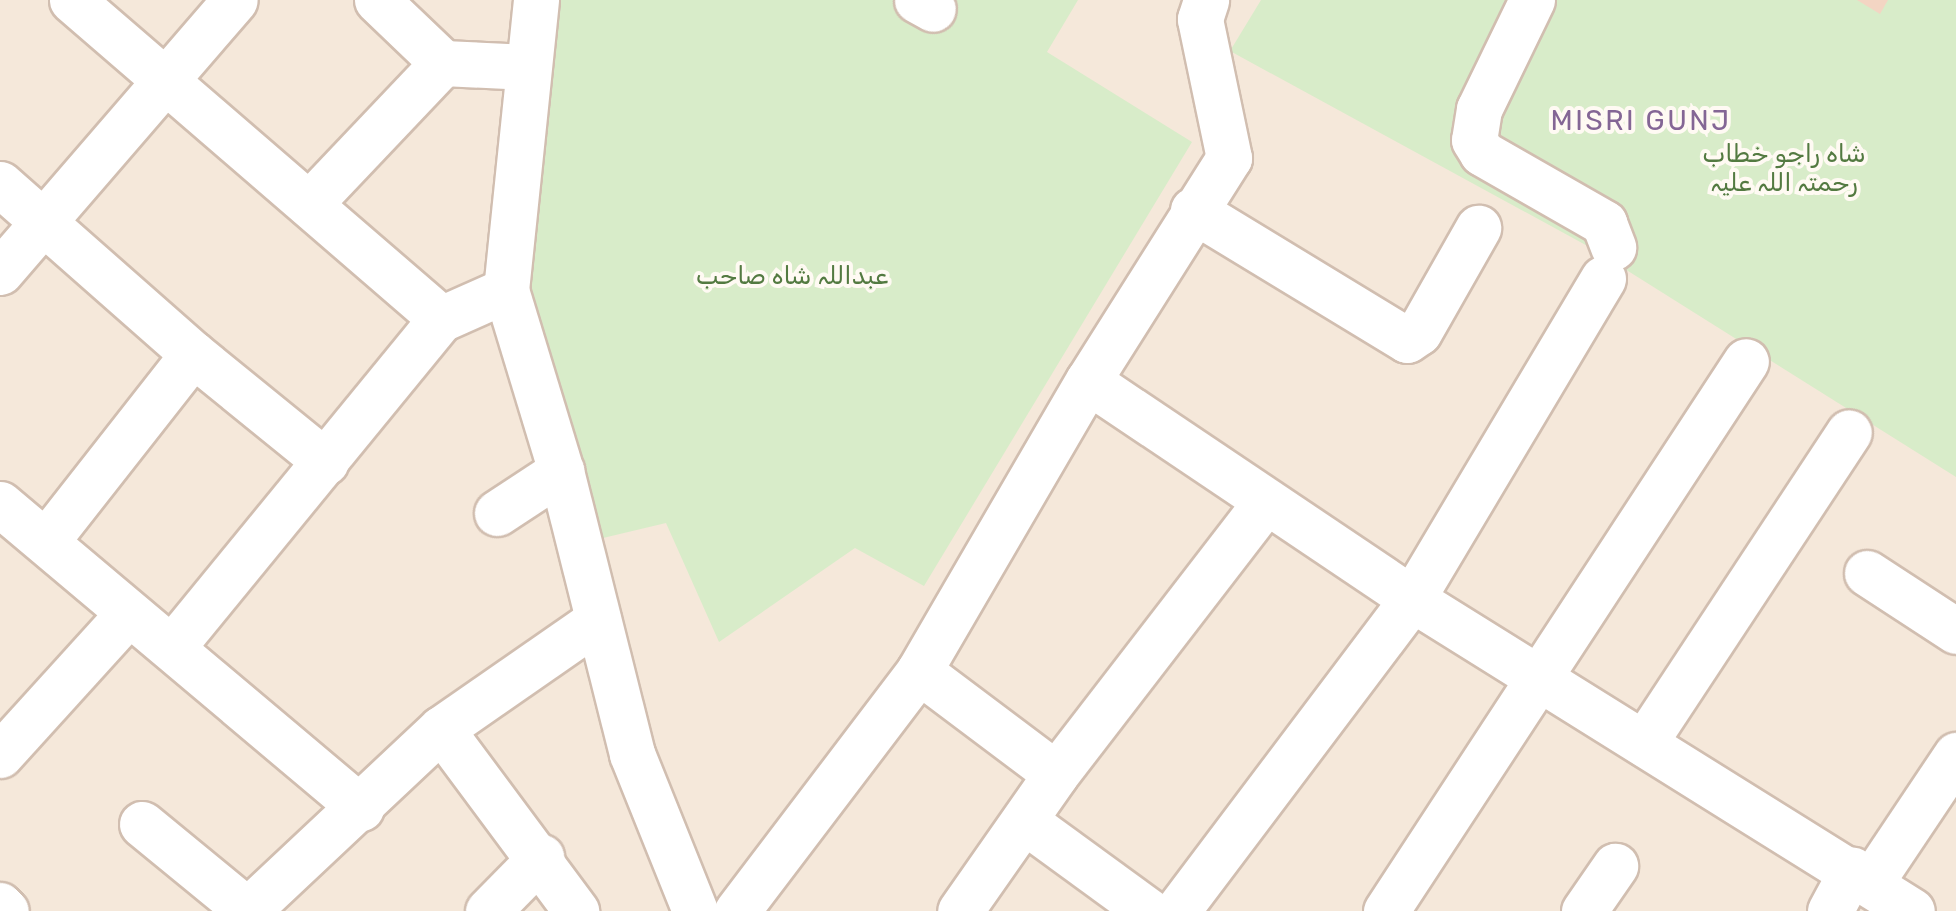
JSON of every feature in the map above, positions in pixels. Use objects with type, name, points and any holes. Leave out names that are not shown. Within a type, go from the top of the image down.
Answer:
[{"type":"street","points":[[72,0],[441,319]]},
{"type":"street","points":[[0,272],[235,0]]},
{"type":"street","points":[[377,0],[443,62],[528,67]]},
{"type":"street","points":[[737,911],[918,671],[1088,382],[1229,158],[1200,20],[1206,0]]},
{"type":"street","points":[[1176,911],[1412,599],[1608,263],[1604,224],[1482,153],[1474,140],[1479,110],[1532,0]]},
{"type":"street","points":[[535,1],[506,290],[561,471],[632,754],[695,911]]},
{"type":"street","points":[[309,204],[443,62]]},
{"type":"street","points":[[0,184],[194,354],[326,462]]},
{"type":"street","points":[[1193,210],[1407,340],[1419,332],[1478,228]]},
{"type":"street","points":[[173,646],[441,319],[506,290]]},
{"type":"street","points":[[48,539],[194,354]]},
{"type":"street","points":[[1386,911],[1541,682],[1746,361]]},
{"type":"street","points":[[1088,382],[1541,682],[1862,876],[1912,911]]},
{"type":"street","points":[[1644,744],[1849,432]]},
{"type":"street","points":[[498,513],[561,471]]},
{"type":"street","points":[[960,911],[1056,774],[1266,500]]},
{"type":"street","points":[[0,504],[48,539],[128,615],[173,646],[361,808]]},
{"type":"street","points":[[1866,572],[1956,631]]},
{"type":"street","points":[[0,755],[128,615]]},
{"type":"street","points":[[142,824],[248,911],[441,729],[598,620]]},
{"type":"street","points":[[918,671],[1056,774]]},
{"type":"street","points":[[441,729],[542,857],[576,911]]},
{"type":"street","points":[[1830,911],[1956,755]]},
{"type":"street","points":[[1026,822],[1148,911]]},
{"type":"street","points":[[488,911],[542,857]]},
{"type":"street","points":[[1584,911],[1615,866]]},
{"type":"street","points":[[0,906],[6,911]]},
{"type":"shaded area","points":[[0,0],[1956,0],[1956,911],[0,911]]},
{"type":"green space","name":"عبداللہ شاہ صاحب","points":[[561,0],[1078,0],[1047,52],[1192,142],[924,586],[855,548],[719,642],[666,523],[603,538],[531,361],[513,287],[544,38]]},
{"type":"green space","name":"شاہ راجو خطاب رحمتہ اللہ علیہ","points":[[1261,0],[1956,0],[1956,477],[1593,249],[1230,51]]},
{"type":"building","points":[[1857,0],[1888,0],[1880,14]]},
{"type":"district","name":"MISRI GUNJ","points":[[1641,121]]}]
